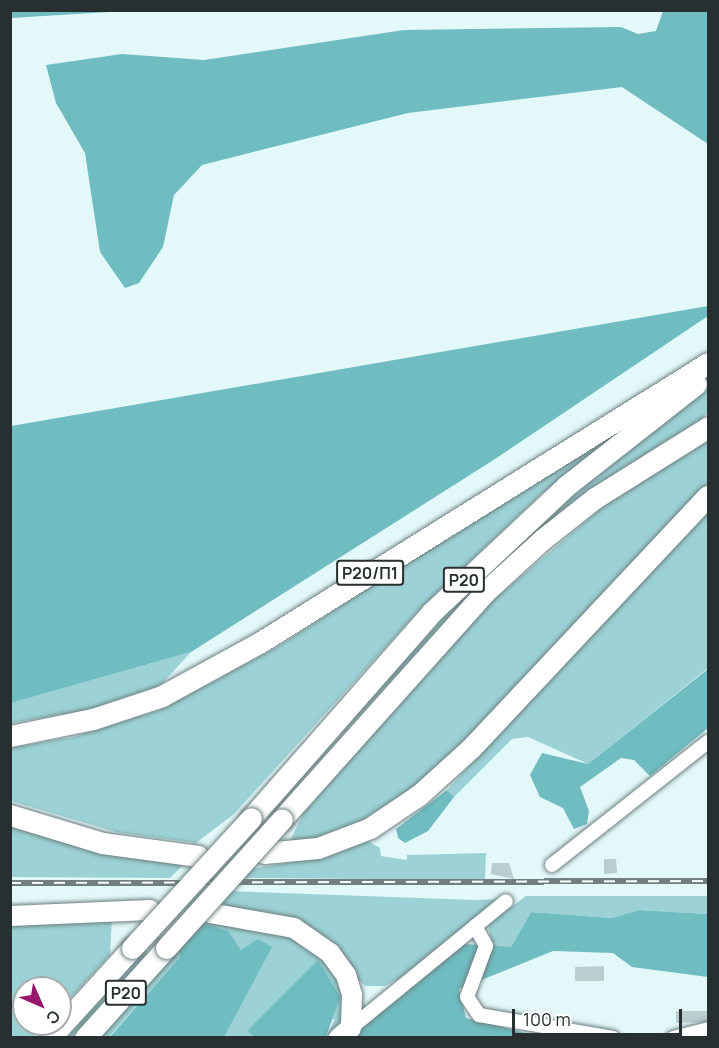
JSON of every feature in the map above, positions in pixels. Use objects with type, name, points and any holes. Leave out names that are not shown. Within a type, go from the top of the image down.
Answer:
[{"type":"main road","name":"Р20/П1","points":[[10,736],[93,719],[162,696],[259,643],[708,363]]},
{"type":"main road","name":"Р20","points":[[50,1038],[478,567],[566,486],[708,375]]},
{"type":"main road","name":"Р20","points":[[85,1038],[486,591],[595,498],[708,427]]},
{"type":"main road","points":[[264,853],[318,848],[370,828],[419,795],[471,748],[708,496]]},
{"type":"main road","points":[[10,815],[102,843],[198,856]]},
{"type":"street","points":[[552,865],[708,742]]},
{"type":"street","points":[[345,1033],[506,901]]},
{"type":"street","points":[[10,916],[150,910]]},
{"type":"street","points":[[210,913],[251,917],[314,940],[346,975],[345,1033]]},
{"type":"street","points":[[475,926],[486,946],[466,997],[479,1015],[613,1038]]},
{"type":"street","points":[[673,1038],[708,1029]]},
{"type":"shaded area","points":[[11,10],[125,10],[125,11],[11,18]]},
{"type":"shaded area","points":[[663,11],[708,11],[708,144],[622,87],[408,113],[202,165],[174,195],[163,247],[139,283],[125,288],[100,252],[85,153],[56,103],[46,65],[122,54],[204,60],[404,30],[621,27],[638,34],[656,31]]},
{"type":"shaded area","points":[[708,306],[708,316],[495,459],[191,652],[11,703],[11,426]]},
{"type":"shaded area","points":[[708,388],[708,411],[700,422],[566,509],[507,558],[263,816],[448,608],[562,503]]},
{"type":"shaded area","points":[[659,400],[539,496],[422,607],[234,814],[196,843],[116,832],[11,801],[11,748],[73,737],[160,710],[279,646]]},
{"type":"shaded area","points":[[708,438],[708,484],[466,741],[415,789],[365,822],[318,842],[288,845],[303,813],[490,603],[611,500]]},
{"type":"shaded area","points":[[708,512],[708,668],[588,764],[528,737],[512,739],[454,797],[447,790]]},
{"type":"shaded area","points":[[191,652],[159,687],[88,710],[11,723],[11,703]]},
{"type":"shaded area","points":[[708,669],[708,728],[650,776],[634,760],[621,758],[580,787],[589,811],[587,824],[574,829],[563,808],[540,797],[530,775],[542,753],[588,764]]},
{"type":"shaded area","points":[[447,790],[454,797],[428,831],[405,843],[398,838],[396,829]]},
{"type":"shaded area","points":[[10,824],[185,863],[170,878],[11,877]]},
{"type":"shaded area","points":[[368,841],[380,848],[381,856],[407,860],[407,855],[486,853],[485,880],[241,878],[249,869],[321,857]]},
{"type":"shaded area","points":[[230,891],[500,899],[406,975],[385,986],[365,986],[297,921],[218,904]]},
{"type":"shaded area","points":[[526,896],[708,896],[708,914],[639,910],[612,918],[531,912],[511,947],[493,948],[488,924]]},
{"type":"shaded area","points":[[639,910],[708,914],[708,977],[632,967],[613,953],[553,951],[459,989],[466,1018],[541,1037],[349,1038],[465,944],[511,947],[531,912],[612,918]]},
{"type":"shaded area","points":[[208,915],[292,935],[323,956],[340,977],[345,997],[342,1020],[326,1037],[335,1019],[247,1030],[255,1037],[224,1037],[241,950],[201,923]]},
{"type":"shaded area","points":[[112,918],[110,955],[72,996],[72,976],[12,976],[12,1036],[34,1037],[11,1038],[11,925]]},
{"type":"shaded area","points":[[201,923],[228,931],[241,950],[258,939],[272,947],[224,1037],[109,1038],[180,957],[178,948]]},
{"type":"shaded area","points":[[178,948],[180,957],[109,1037],[98,1038]]},
{"type":"shaded area","points":[[140,953],[149,953],[73,1037],[64,1038],[72,1036],[72,1029]]},
{"type":"shaded area","points":[[318,960],[340,997],[326,1037],[255,1037],[247,1031]]},
{"type":"building","points":[[604,859],[616,859],[617,873],[604,874]]},
{"type":"building","points":[[492,863],[509,863],[514,879],[491,874]]},
{"type":"building","points":[[604,966],[604,981],[575,981],[575,967]]},
{"type":"building","points":[[676,1011],[708,1011],[708,1022],[676,1023]]},
{"type":"railway","points":[[10,883],[708,881]]}]
